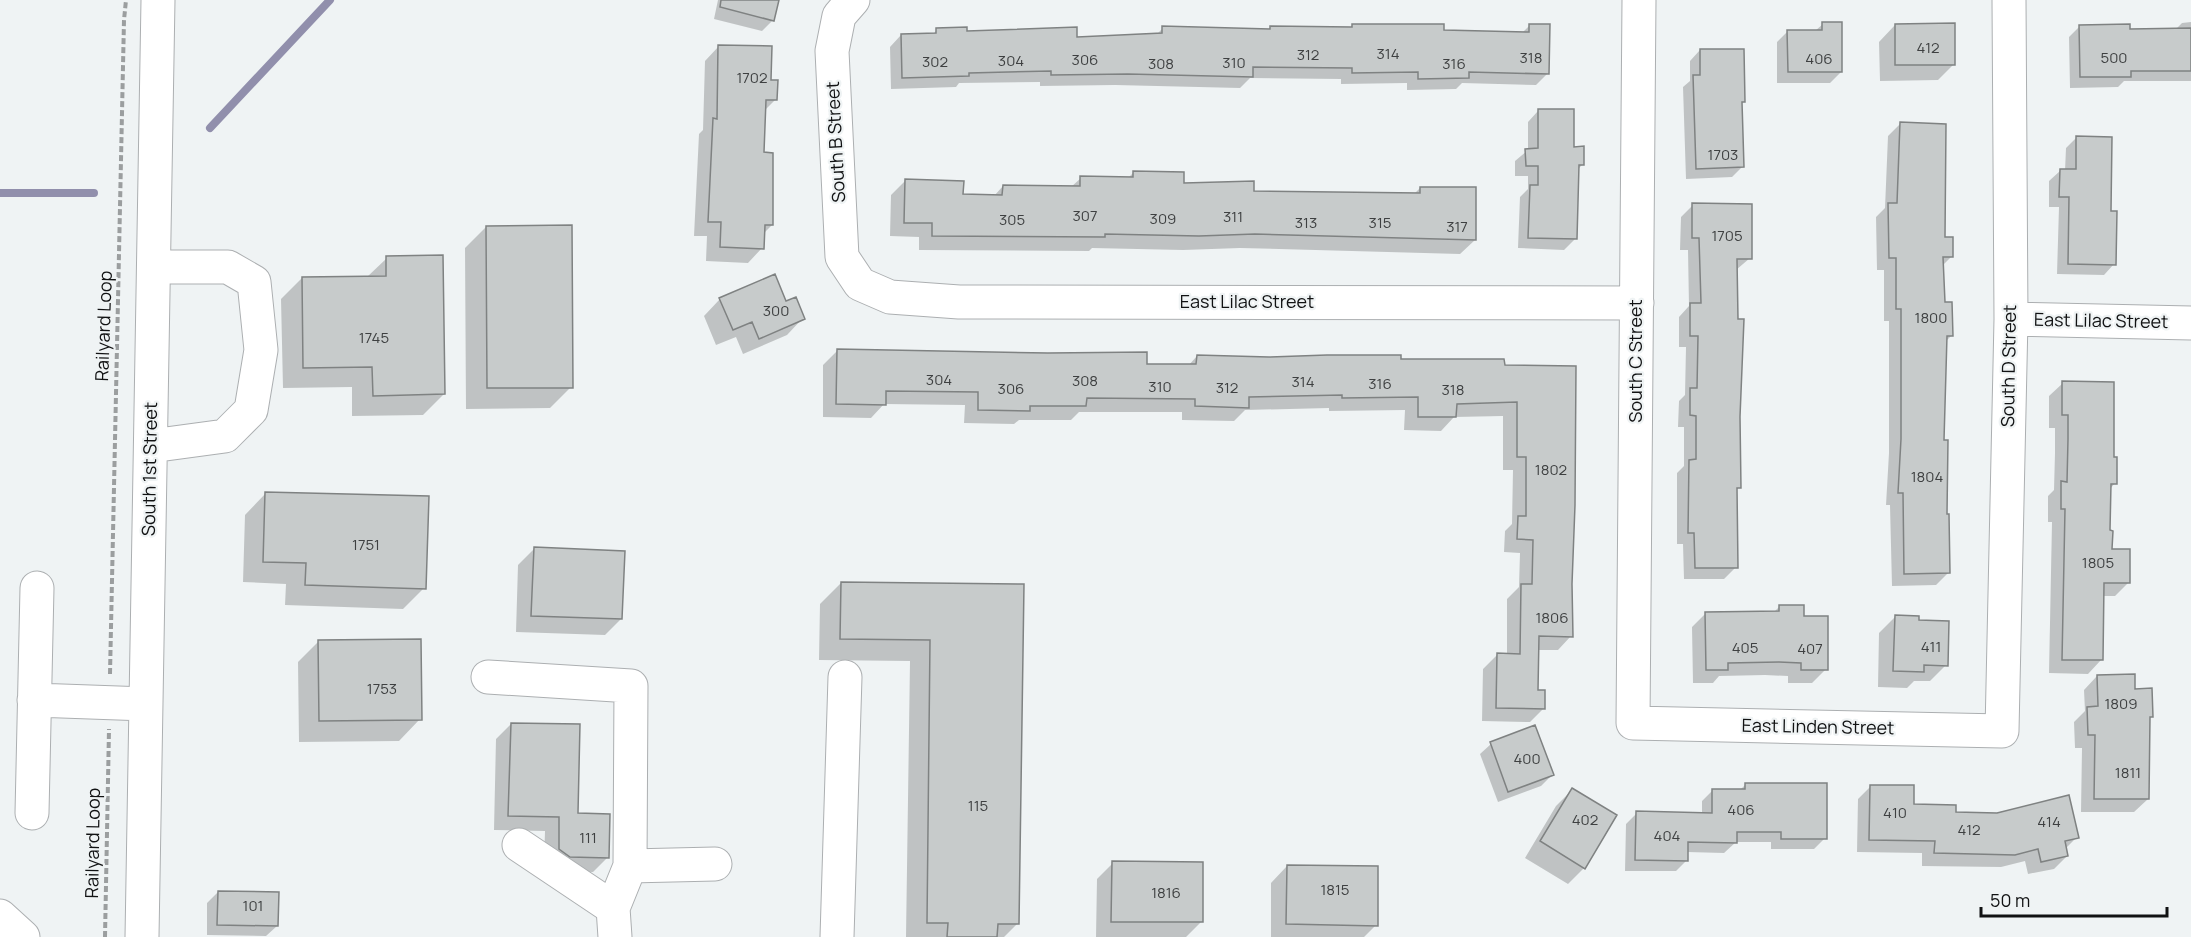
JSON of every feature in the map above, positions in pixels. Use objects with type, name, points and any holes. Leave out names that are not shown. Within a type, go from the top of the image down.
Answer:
[{"type":"street","name":"South 1st Street","points":[[142,937],[158,0]]},
{"type":"street","name":"South B Street","points":[[853,0],[838,16],[832,51],[842,257],[860,284]]},
{"type":"street","name":"South C Street","points":[[1633,723],[1639,0]]},
{"type":"street","name":"South D Street","points":[[2002,731],[2011,319],[2009,0]]},
{"type":"street","points":[[151,446],[225,436],[251,410],[261,350],[254,282],[228,267],[154,267]]},
{"type":"street","name":"East Lilac Street","points":[[860,284],[890,297],[959,302],[1637,303]]},
{"type":"street","name":"East Lilac Street","points":[[2011,319],[2191,324]]},
{"type":"street","points":[[32,813],[37,588]]},
{"type":"street","points":[[488,677],[630,686],[630,866],[614,923],[519,845]]},
{"type":"street","points":[[837,937],[844,677]]},
{"type":"street","points":[[34,700],[146,704]]},
{"type":"street","name":"East Linden Street","points":[[1633,723],[2002,731]]},
{"type":"street","points":[[630,866],[715,864]]},
{"type":"street","points":[[0,916],[23,937]]},
{"type":"path","name":"Railyard Loop","points":[[111,652],[114,434],[126,0]]},
{"type":"path","name":"Railyard Loop","points":[[105,937],[109,750]]},
{"type":"building","points":[[721,0],[779,0],[774,21],[720,7]]},
{"type":"building","points":[[1822,22],[1842,22],[1842,72],[1788,72],[1787,30],[1822,30]]},
{"type":"building","points":[[1955,23],[1955,65],[1895,65],[1895,24]]},
{"type":"building","points":[[1352,24],[1444,24],[1444,30],[1529,32],[1529,24],[1550,24],[1549,74],[1469,72],[1469,78],[1418,79],[1418,72],[1352,73],[1352,68],[1253,67],[1253,77],[1051,75],[1051,71],[969,73],[969,76],[902,78],[901,34],[936,33],[936,28],[967,27],[967,31],[1077,27],[1077,37],[1162,33],[1162,26],[1270,29],[1270,26],[1352,27]]},
{"type":"building","points":[[2130,24],[2130,29],[2191,28],[2191,71],[2131,71],[2131,77],[2080,77],[2079,25]]},
{"type":"building","points":[[718,45],[772,46],[771,80],[778,80],[777,100],[766,100],[764,152],[773,153],[773,225],[765,225],[764,249],[720,247],[721,222],[708,222],[713,118],[717,119]]},
{"type":"building","points":[[1700,49],[1744,49],[1745,102],[1742,102],[1744,167],[1696,169],[1693,75],[1700,75]]},
{"type":"building","points":[[1538,109],[1574,109],[1574,147],[1584,146],[1584,165],[1579,165],[1577,239],[1528,238],[1530,185],[1538,185],[1538,166],[1526,166],[1525,149],[1538,148]]},
{"type":"building","points":[[1900,122],[1946,124],[1945,237],[1953,237],[1953,257],[1943,257],[1945,302],[1952,302],[1953,336],[1947,336],[1944,440],[1948,440],[1947,514],[1949,514],[1950,573],[1904,574],[1903,493],[1898,493],[1901,439],[1901,309],[1896,309],[1896,258],[1889,258],[1888,203],[1897,203]]},
{"type":"building","points":[[2076,136],[2112,137],[2111,211],[2117,211],[2116,265],[2068,264],[2069,197],[2059,197],[2060,169],[2076,169]]},
{"type":"building","points":[[1133,171],[1184,172],[1184,183],[1254,181],[1254,191],[1420,193],[1420,187],[1476,187],[1476,240],[1255,234],[1199,236],[1105,234],[1105,237],[932,236],[932,223],[904,223],[905,179],[964,181],[963,194],[1002,195],[1003,185],[1080,186],[1080,176],[1133,177]]},
{"type":"building","points":[[1692,203],[1752,204],[1752,259],[1737,259],[1738,319],[1744,319],[1740,417],[1741,488],[1737,488],[1738,568],[1695,568],[1694,533],[1688,533],[1689,460],[1696,459],[1696,416],[1690,415],[1690,388],[1697,388],[1698,336],[1690,336],[1690,303],[1701,303],[1699,238],[1692,238]]},
{"type":"building","points":[[572,225],[573,388],[487,388],[486,226]]},
{"type":"building","points":[[443,255],[445,394],[373,396],[372,367],[303,368],[302,277],[386,276],[386,256]]},
{"type":"building","points":[[775,274],[786,301],[796,297],[805,319],[759,339],[752,322],[733,330],[719,298]]},
{"type":"building","points":[[837,349],[1048,353],[1147,352],[1147,364],[1196,364],[1197,355],[1269,357],[1401,355],[1401,359],[1504,359],[1505,365],[1576,366],[1573,637],[1539,636],[1538,690],[1545,690],[1545,709],[1496,708],[1497,653],[1520,654],[1521,584],[1532,584],[1533,540],[1517,539],[1518,516],[1526,516],[1526,457],[1517,457],[1517,402],[1457,404],[1456,417],[1418,417],[1418,397],[1342,398],[1342,395],[1249,397],[1249,408],[1195,406],[1195,399],[1087,398],[1086,406],[1030,406],[1030,411],[978,410],[978,392],[886,391],[886,405],[836,404]]},
{"type":"building","points":[[2062,381],[2114,382],[2114,457],[2117,457],[2117,484],[2111,484],[2110,530],[2113,531],[2112,549],[2130,549],[2130,583],[2104,583],[2103,660],[2062,660],[2065,509],[2061,509],[2061,481],[2067,482],[2068,415],[2062,415]]},
{"type":"building","points":[[265,492],[429,496],[426,589],[305,585],[306,563],[263,562]]},
{"type":"building","points":[[534,547],[625,551],[622,619],[531,616]]},
{"type":"building","points":[[841,582],[1024,584],[1019,924],[998,924],[997,937],[947,937],[948,923],[927,923],[930,640],[840,639]]},
{"type":"building","points":[[1779,605],[1804,605],[1804,616],[1828,616],[1828,670],[1801,670],[1801,663],[1779,662],[1728,663],[1728,670],[1706,670],[1705,612],[1779,611]]},
{"type":"building","points":[[1895,615],[1919,616],[1919,620],[1949,621],[1948,666],[1924,665],[1924,672],[1893,671]]},
{"type":"building","points":[[421,639],[422,720],[319,721],[318,640]]},
{"type":"building","points":[[2135,674],[2135,689],[2152,688],[2149,799],[2094,799],[2095,735],[2088,735],[2087,707],[2098,706],[2097,675]]},
{"type":"building","points":[[511,723],[580,724],[578,813],[610,814],[609,858],[570,857],[559,849],[559,817],[508,816]]},
{"type":"building","points":[[1535,725],[1554,775],[1508,792],[1490,742]]},
{"type":"building","points":[[1745,783],[1827,783],[1827,839],[1781,839],[1781,832],[1737,832],[1737,843],[1688,842],[1688,861],[1635,860],[1636,811],[1712,813],[1712,789],[1745,789]]},
{"type":"building","points":[[1870,785],[1914,785],[1914,804],[1956,805],[1956,812],[1997,813],[2069,795],[2079,838],[2065,841],[2068,856],[2041,862],[2038,849],[2015,855],[1934,853],[1935,841],[1869,840]]},
{"type":"building","points":[[1572,788],[1617,815],[1585,869],[1540,841]]},
{"type":"building","points":[[1112,861],[1203,862],[1203,922],[1111,922]]},
{"type":"building","points":[[1287,865],[1378,866],[1378,926],[1286,924]]},
{"type":"building","points":[[218,891],[279,892],[278,926],[217,925]]},
{"type":"waterway","points":[[210,128],[330,0]]},
{"type":"waterway","points":[[0,193],[94,193]]}]
